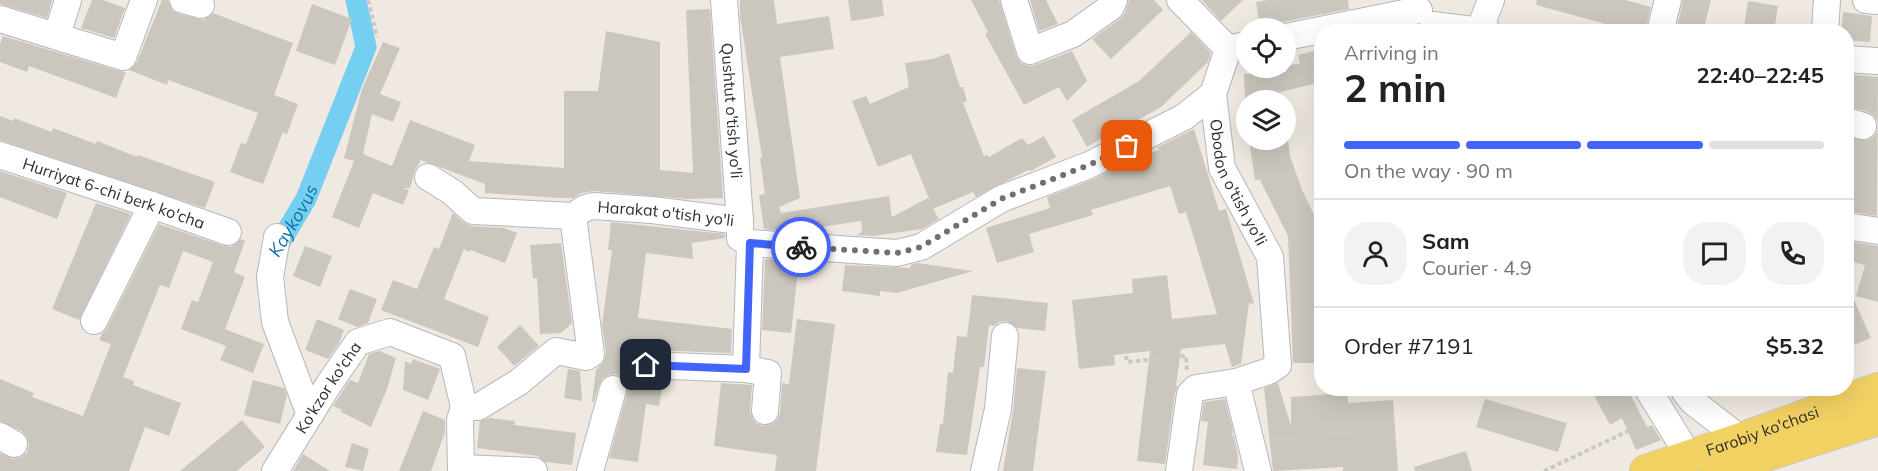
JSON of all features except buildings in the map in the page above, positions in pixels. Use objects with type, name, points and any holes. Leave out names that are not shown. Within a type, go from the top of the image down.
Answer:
[{"type":"main road","name":"Farobiy ko'chasi","points":[[1703,464],[1742,439],[1878,389]]},
{"type":"main road","name":"Farobiy ko'chasi","points":[[1646,471],[1703,464],[1878,419]]},
{"type":"street","points":[[57,35],[68,0]]},
{"type":"street","points":[[0,19],[123,57],[144,0]]},
{"type":"street","name":"Qushtut o'tish yo'li","points":[[724,0],[745,232],[746,369]]},
{"type":"street","points":[[1014,0],[1030,51],[1073,34],[1111,7],[1114,0]]},
{"type":"street","points":[[1180,0],[1236,46]]},
{"type":"street","points":[[1482,24],[1491,0]]},
{"type":"street","points":[[1662,24],[1668,0]]},
{"type":"street","points":[[1826,24],[1827,0]]},
{"type":"street","points":[[1866,0],[1878,1]]},
{"type":"street","points":[[1377,24],[1426,17],[1452,24]]},
{"type":"street","points":[[1296,36],[1314,33]]},
{"type":"street","points":[[1213,94],[1236,49]]},
{"type":"street","points":[[1854,60],[1876,61]]},
{"type":"street","name":"Harakat o'tish yo'li","points":[[573,216],[593,206],[652,210],[745,232],[897,253],[921,247],[1001,199],[1089,165],[1184,117],[1213,94]]},
{"type":"street","name":"Obodon o'tish yo'li","points":[[1190,394],[1196,388],[1236,382],[1269,371],[1278,365],[1270,257],[1222,168],[1213,94]]},
{"type":"street","name":"Hurriyat 6-chi berk ko'cha","points":[[0,155],[228,232]]},
{"type":"street","points":[[428,177],[452,192],[473,211],[573,216],[591,354],[586,357],[556,351],[519,382],[478,407],[464,407],[460,420],[461,469],[534,471]]},
{"type":"street","points":[[94,321],[152,205]]},
{"type":"street","points":[[1854,227],[1878,231]]},
{"type":"street","points":[[277,237],[270,277],[275,322],[310,415]]},
{"type":"street","name":"Ko'kzor ko'cha","points":[[275,471],[358,342],[390,332],[452,356],[464,407]]},
{"type":"street","points":[[984,471],[998,409],[1005,336]]},
{"type":"street","points":[[646,365],[746,369],[768,373],[765,411]]},
{"type":"street","points":[[1236,382],[1258,471]]},
{"type":"street","points":[[590,471],[614,389]]},
{"type":"street","points":[[1179,471],[1190,394]]},
{"type":"street","points":[[1652,396],[1703,464]]},
{"type":"street","points":[[1689,396],[1693,402],[1742,439]]},
{"type":"path","points":[[368,0],[377,37]]},
{"type":"path","points":[[408,339],[432,285]]},
{"type":"path","points":[[1124,340],[1127,362],[1186,356],[1190,394]]},
{"type":"path","points":[[1544,471],[1664,414]]},
{"type":"path","points":[[1250,441],[1357,432]]},
{"type":"waterway","name":"Kaykovus","points":[[273,254],[306,199],[366,47],[356,0]]},
{"type":"way so far","points":[[801,247],[897,253],[921,247],[1001,199],[1089,165],[1127,146]]},
{"type":"route","points":[[646,365],[746,369],[750,243],[801,247]]}]
